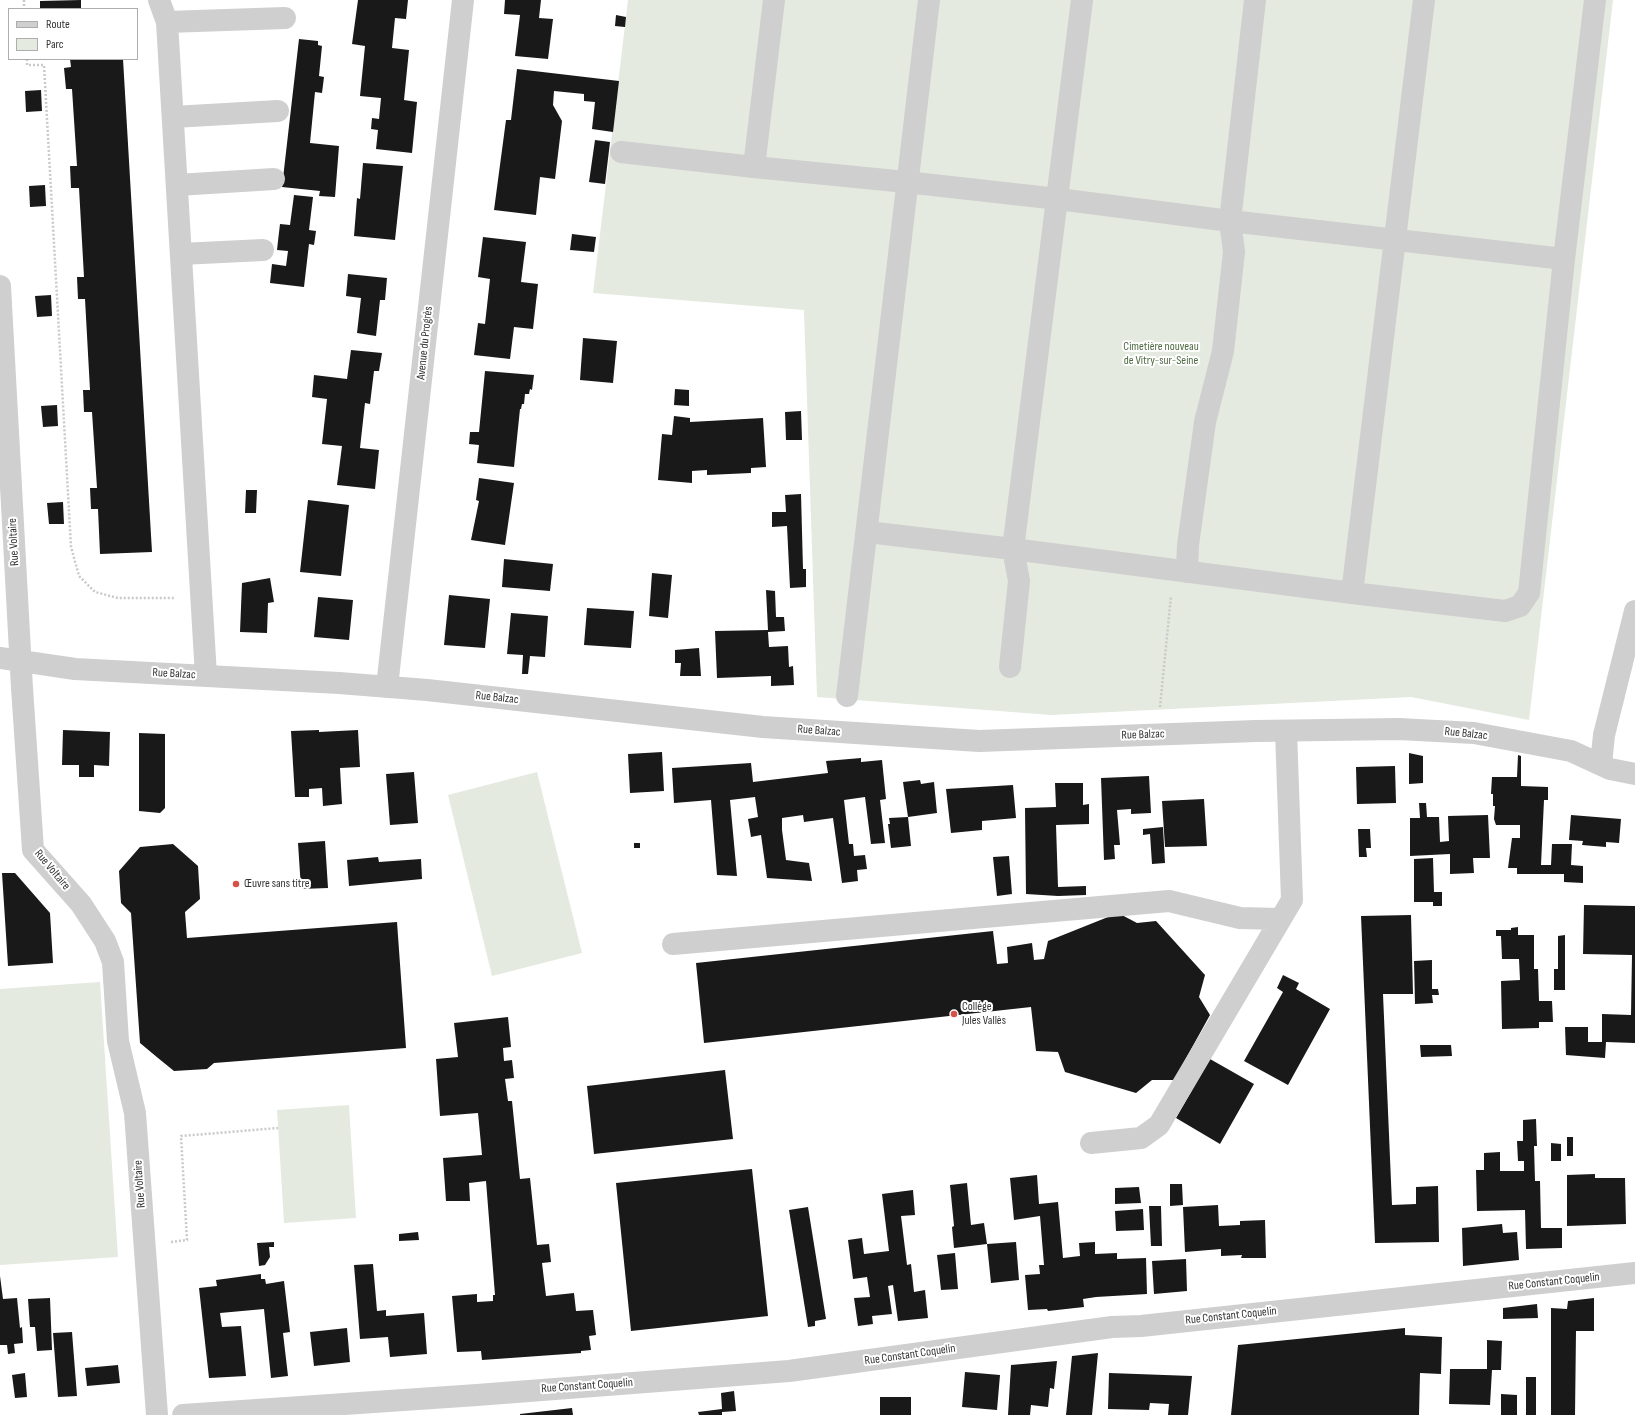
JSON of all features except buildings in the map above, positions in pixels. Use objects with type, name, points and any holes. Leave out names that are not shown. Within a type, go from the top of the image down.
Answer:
[{"type":"street","points":[[159,0],[168,22],[206,676]]},
{"type":"street","name":"Avenue du Progrès","points":[[387,687],[463,0]]},
{"type":"street","points":[[754,167],[774,0]]},
{"type":"street","points":[[847,696],[906,182],[929,0]]},
{"type":"street","points":[[1010,667],[1020,581],[1013,549],[1082,0]]},
{"type":"street","points":[[1180,571],[1188,545],[1205,422],[1223,351],[1234,252],[1230,221],[1255,0]]},
{"type":"street","points":[[1352,593],[1424,0]]},
{"type":"street","points":[[867,532],[1505,611],[1520,606],[1529,593],[1564,259],[1595,0]]},
{"type":"street","points":[[168,22],[285,18]]},
{"type":"street","points":[[173,117],[278,112]]},
{"type":"street","points":[[621,152],[1058,199],[1230,221],[1564,259]]},
{"type":"street","points":[[177,185],[274,179]]},
{"type":"street","points":[[181,254],[263,250]]},
{"type":"street","name":"Rue Voltaire","points":[[0,286],[33,850],[81,904],[104,941],[113,962],[118,1041],[135,1113],[158,1415]]},
{"type":"street","points":[[1601,764],[1604,735],[1635,611]]},
{"type":"street","name":"Rue Balzac","points":[[0,658],[75,669],[427,690],[763,728],[980,741],[1286,731],[1399,729],[1474,733],[1571,751],[1610,769],[1635,774]]},
{"type":"street","points":[[1091,1143],[1141,1138],[1159,1125],[1292,900],[1286,731]]},
{"type":"street","points":[[673,944],[1169,901],[1240,918],[1280,919]]},
{"type":"street","name":"Rue Constant Coquelin","points":[[183,1415],[469,1396],[789,1371],[1112,1327],[1157,1324],[1635,1273]]},
{"type":"path","points":[[27,60],[27,65],[44,65],[71,547],[78,576],[95,592],[118,598],[201,597]]},
{"type":"path","points":[[1159,713],[1180,571]]},
{"type":"path","points":[[145,1244],[187,1240],[181,1136],[278,1128]]},
{"type":"green space","name":"Cimetière nouveau de Vitry-sur-Seine","points":[[628,0],[1613,0],[1529,720],[1411,697],[1051,715],[817,697],[804,310],[593,293]]},
{"type":"green space","points":[[537,772],[582,953],[492,976],[448,795]]},
{"type":"green space","points":[[100,982],[118,1257],[0,1265],[0,989]]},
{"type":"green space","points":[[349,1105],[356,1218],[284,1223],[277,1110]]},
{"type":"place","name":"Œuvre sans titre","points":[[236,884]]},
{"type":"place","name":"Collège Jules Vallès","points":[[954,1014]]}]
